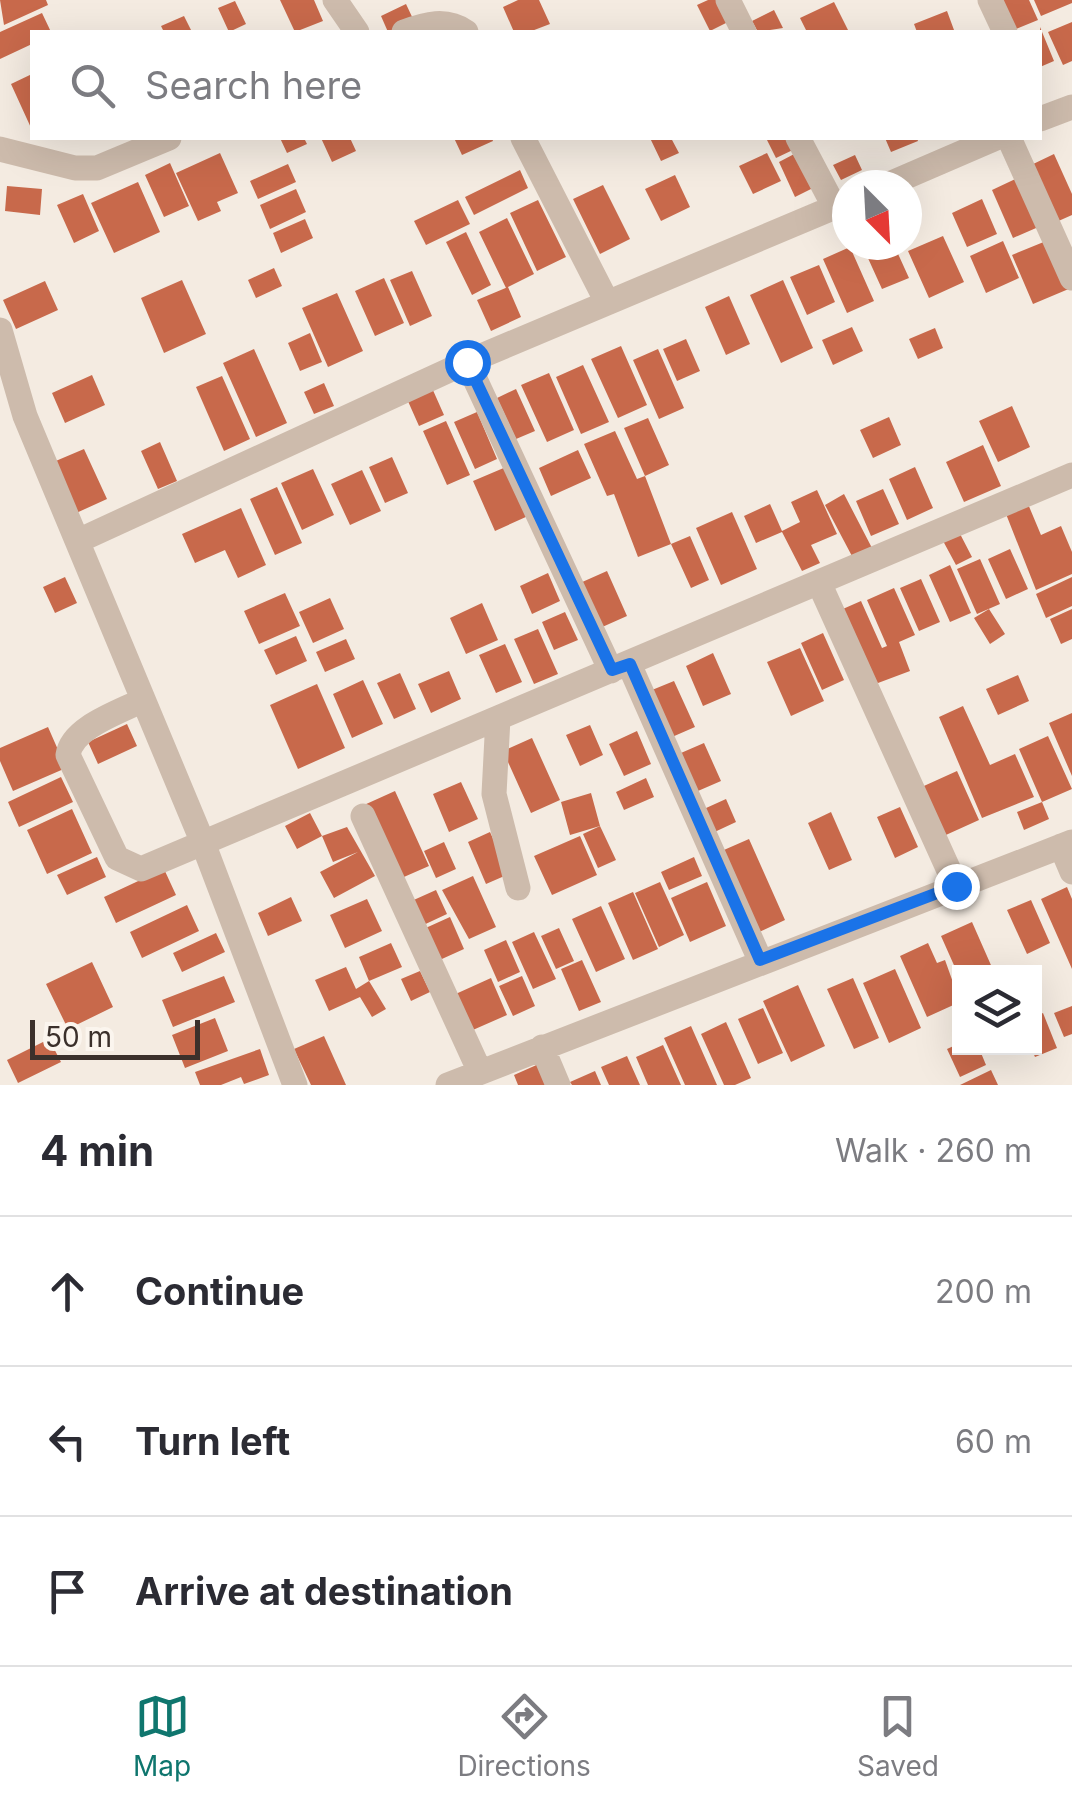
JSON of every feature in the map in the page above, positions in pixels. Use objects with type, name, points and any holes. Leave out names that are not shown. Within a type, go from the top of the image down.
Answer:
[{"type":"street","points":[[335,0],[357,30]]},
{"type":"street","points":[[728,0],[743,30]]},
{"type":"street","points":[[990,0],[1004,30]]},
{"type":"street","points":[[410,30],[435,22],[454,24],[463,30]]},
{"type":"street","points":[[1042,114],[1072,107]]},
{"type":"street","points":[[0,149],[75,168],[97,168],[163,140]]},
{"type":"street","points":[[523,140],[607,302]]},
{"type":"street","points":[[799,140],[832,191]]},
{"type":"street","points":[[922,170],[991,140]]},
{"type":"street","points":[[1010,140],[1072,278]]},
{"type":"street","points":[[80,540],[467,362],[832,209]]},
{"type":"street","points":[[0,330],[25,416],[204,843],[295,1085]]},
{"type":"street","points":[[467,362],[620,667],[760,960]]},
{"type":"street","points":[[143,700],[92,726],[68,748],[71,770],[124,864],[148,867],[1072,476]]},
{"type":"street","points":[[820,585],[956,886]]},
{"type":"street","points":[[498,718],[494,794],[518,888]]},
{"type":"street","points":[[363,816],[480,1072]]},
{"type":"street","points":[[448,1085],[760,960],[1066,844],[1072,872]]},
{"type":"street","points":[[542,1047],[558,1085]]},
{"type":"building","points":[[0,0],[46,0],[48,5],[4,25]]},
{"type":"building","points":[[280,0],[314,0],[323,21],[294,30]]},
{"type":"building","points":[[518,0],[539,0],[550,24],[534,30],[513,30],[503,7]]},
{"type":"building","points":[[720,0],[730,21],[710,30],[697,5]]},
{"type":"building","points":[[1029,0],[1038,20],[1008,30],[996,3]]},
{"type":"building","points":[[1034,0],[1072,0],[1072,3],[1041,16]]},
{"type":"building","points":[[235,1],[246,24],[228,30],[218,8]]},
{"type":"building","points":[[834,2],[848,30],[806,30],[800,18]]},
{"type":"building","points":[[406,4],[414,21],[387,30],[381,16]]},
{"type":"building","points":[[774,10],[783,28],[757,30],[752,21]]},
{"type":"building","points":[[947,11],[954,30],[916,30],[914,24]]},
{"type":"building","points":[[42,13],[50,30],[30,30],[30,45],[0,59],[0,32]]},
{"type":"building","points":[[184,16],[191,30],[163,30],[161,26]]},
{"type":"building","points":[[1072,22],[1072,61],[1063,65],[1048,32]]},
{"type":"building","points":[[1042,32],[1054,61],[1042,66]]},
{"type":"building","points":[[30,75],[30,126],[11,84]]},
{"type":"building","points":[[281,140],[305,140],[307,144],[287,153]]},
{"type":"building","points":[[322,140],[351,140],[356,151],[332,162]]},
{"type":"building","points":[[455,140],[493,140],[493,141],[462,155]]},
{"type":"building","points":[[651,140],[672,140],[679,153],[661,161]]},
{"type":"building","points":[[767,140],[793,140],[797,148],[776,158]]},
{"type":"building","points":[[886,140],[918,140],[918,141],[891,152]]},
{"type":"building","points":[[798,152],[815,187],[795,197],[779,162]]},
{"type":"building","points":[[220,153],[238,193],[217,202],[221,211],[198,221],[176,173]]},
{"type":"building","points":[[767,153],[781,181],[753,194],[739,166]]},
{"type":"building","points":[[1054,154],[1072,194],[1072,215],[1054,223],[1029,166]]},
{"type":"building","points":[[855,155],[862,170],[836,170],[833,165]]},
{"type":"building","points":[[170,163],[189,206],[164,217],[145,175]]},
{"type":"building","points":[[288,164],[296,182],[258,199],[250,181]]},
{"type":"building","points":[[520,170],[528,188],[474,215],[465,197]]},
{"type":"building","points":[[675,175],[690,207],[661,221],[645,189]]},
{"type":"building","points":[[1022,176],[1043,225],[1013,238],[992,190]]},
{"type":"building","points":[[138,182],[160,232],[114,253],[91,203]]},
{"type":"building","points":[[603,185],[630,239],[600,254],[573,199]]},
{"type":"building","points":[[7,186],[42,189],[40,215],[5,211]]},
{"type":"building","points":[[296,189],[306,212],[270,229],[260,205]]},
{"type":"building","points":[[83,194],[99,231],[74,243],[57,205]]},
{"type":"building","points":[[982,199],[997,234],[967,247],[952,213]]},
{"type":"building","points":[[458,200],[470,224],[426,245],[414,221]]},
{"type":"building","points":[[538,200],[566,257],[537,271],[510,213]]},
{"type":"building","points":[[507,218],[534,274],[506,288],[479,232]]},
{"type":"building","points":[[305,219],[313,238],[281,253],[273,233]]},
{"type":"building","points":[[466,232],[491,285],[472,295],[446,242]]},
{"type":"building","points":[[943,236],[964,282],[929,298],[912,260],[922,260],[922,245]]},
{"type":"building","points":[[1051,239],[1071,288],[1033,304],[1012,255]]},
{"type":"building","points":[[1003,241],[1019,278],[986,293],[970,256]]},
{"type":"building","points":[[832,255],[832,260],[856,260],[874,301],[847,313],[823,259]]},
{"type":"building","points":[[869,260],[901,260],[909,278],[882,289]]},
{"type":"building","points":[[819,265],[835,302],[807,315],[790,277]]},
{"type":"building","points":[[274,268],[282,286],[256,298],[248,280]]},
{"type":"building","points":[[412,271],[432,316],[410,326],[390,280]]},
{"type":"building","points":[[384,278],[404,323],[375,336],[355,291]]},
{"type":"building","points":[[182,280],[206,334],[164,353],[141,298]]},
{"type":"building","points":[[783,280],[813,348],[781,363],[750,295]]},
{"type":"building","points":[[45,281],[58,310],[16,329],[3,300]]},
{"type":"building","points":[[508,287],[521,317],[491,331],[477,300]]},
{"type":"building","points":[[337,293],[363,351],[328,367],[302,308]]},
{"type":"building","points":[[729,296],[750,344],[726,355],[705,307]]},
{"type":"building","points":[[852,327],[863,351],[833,365],[822,340]]},
{"type":"building","points":[[935,328],[943,348],[918,359],[909,339]]},
{"type":"building","points":[[310,333],[322,362],[300,371],[288,343]]},
{"type":"building","points":[[686,339],[700,371],[677,381],[663,349]]},
{"type":"building","points":[[621,346],[647,405],[618,418],[591,359]]},
{"type":"building","points":[[254,349],[287,423],[256,437],[223,363]]},
{"type":"building","points":[[658,349],[684,408],[659,419],[633,360]]},
{"type":"building","points":[[583,365],[609,422],[581,434],[556,377]]},
{"type":"building","points":[[549,373],[574,430],[547,442],[521,385]]},
{"type":"building","points":[[92,375],[105,405],[65,423],[52,393]]},
{"type":"building","points":[[222,376],[250,439],[224,451],[196,387]]},
{"type":"building","points":[[324,383],[334,406],[314,414],[304,392]]},
{"type":"building","points":[[432,388],[444,415],[419,426],[407,399]]},
{"type":"building","points":[[516,389],[535,431],[516,439],[497,398]]},
{"type":"building","points":[[1012,406],[1030,447],[998,462],[979,421]]},
{"type":"building","points":[[477,412],[497,459],[475,469],[454,422]]},
{"type":"building","points":[[889,417],[901,445],[873,458],[860,430]]},
{"type":"building","points":[[648,418],[669,465],[645,476],[624,428]]},
{"type":"building","points":[[446,421],[470,475],[447,485],[423,431]]},
{"type":"building","points":[[615,431],[637,479],[645,476],[671,544],[638,557],[614,494],[607,496],[584,444]]},
{"type":"building","points":[[160,442],[177,481],[158,489],[141,451]]},
{"type":"building","points":[[983,445],[1001,486],[964,502],[946,462]]},
{"type":"building","points":[[84,449],[107,499],[74,514],[51,463]]},
{"type":"building","points":[[578,450],[591,478],[551,496],[539,468]]},
{"type":"building","points":[[392,457],[408,493],[385,503],[369,467]]},
{"type":"building","points":[[506,467],[528,516],[495,531],[473,481]]},
{"type":"building","points":[[915,467],[933,508],[907,520],[889,479]]},
{"type":"building","points":[[313,469],[334,515],[302,530],[281,483]]},
{"type":"building","points":[[362,470],[381,511],[350,525],[331,484]]},
{"type":"building","points":[[277,487],[302,543],[275,555],[250,499]]},
{"type":"building","points":[[883,489],[899,524],[871,536],[856,501]]},
{"type":"building","points":[[817,490],[837,534],[811,545],[820,563],[802,571],[782,532],[756,543],[744,516],[770,504],[782,531],[800,522],[791,502]]},
{"type":"building","points":[[844,494],[872,548],[853,558],[825,505]]},
{"type":"building","points":[[1028,504],[1041,535],[1061,526],[1072,552],[1072,574],[1036,590],[1006,514]]},
{"type":"building","points":[[241,508],[266,565],[238,578],[225,550],[195,563],[182,534]]},
{"type":"building","points":[[732,512],[757,569],[721,585],[696,528]]},
{"type":"building","points":[[958,530],[972,557],[956,565],[942,539]]},
{"type":"building","points":[[690,536],[709,580],[691,588],[671,544]]},
{"type":"building","points":[[1010,549],[1028,589],[1006,599],[988,559]]},
{"type":"building","points":[[980,559],[1000,604],[977,614],[957,569]]},
{"type":"building","points":[[950,565],[971,613],[950,622],[929,575]]},
{"type":"building","points":[[607,571],[627,616],[600,628],[580,583]]},
{"type":"building","points":[[548,573],[560,601],[532,614],[520,586]]},
{"type":"building","points":[[65,577],[77,603],[55,613],[43,587]]},
{"type":"building","points":[[1072,577],[1072,606],[1046,618],[1036,594]]},
{"type":"building","points":[[921,579],[940,622],[919,631],[900,588]]},
{"type":"building","points":[[894,588],[915,635],[899,642],[910,671],[870,686],[836,612],[861,601],[882,648],[887,646],[867,600]]},
{"type":"building","points":[[285,593],[300,626],[259,644],[244,611]]},
{"type":"building","points":[[330,598],[344,629],[313,643],[299,612]]},
{"type":"building","points":[[482,603],[498,640],[466,654],[450,618]]},
{"type":"building","points":[[989,609],[1005,634],[990,644],[974,618]]},
{"type":"building","points":[[1072,609],[1072,639],[1061,644],[1050,619]]},
{"type":"building","points":[[565,612],[578,640],[554,650],[542,622]]},
{"type":"building","points":[[538,629],[558,674],[534,684],[514,639]]},
{"type":"building","points":[[823,633],[844,680],[822,690],[801,643]]},
{"type":"building","points":[[296,636],[307,661],[276,675],[264,650]]},
{"type":"building","points":[[346,639],[355,659],[325,672],[316,652]]},
{"type":"building","points":[[505,644],[522,682],[496,693],[479,655]]},
{"type":"building","points":[[800,648],[824,701],[791,716],[767,662]]},
{"type":"building","points":[[713,653],[731,694],[703,706],[686,666]]},
{"type":"building","points":[[449,671],[461,699],[431,713],[418,684]]},
{"type":"building","points":[[400,673],[416,709],[394,719],[377,683]]},
{"type":"building","points":[[1018,675],[1029,701],[998,715],[986,689]]},
{"type":"building","points":[[363,680],[383,724],[352,738],[333,694]]},
{"type":"building","points":[[674,681],[695,727],[672,737],[652,690]]},
{"type":"building","points":[[317,684],[345,748],[298,769],[270,705]]},
{"type":"building","points":[[963,706],[990,765],[1015,754],[1034,797],[982,818],[939,717]]},
{"type":"building","points":[[1072,713],[1072,776],[1049,723]]},
{"type":"building","points":[[127,724],[137,746],[98,764],[88,742]]},
{"type":"building","points":[[590,725],[603,755],[580,766],[566,735]]},
{"type":"building","points":[[48,727],[66,768],[13,791],[0,761],[0,748]]},
{"type":"building","points":[[637,731],[651,764],[624,776],[609,744]]},
{"type":"building","points":[[1048,736],[1072,789],[1042,802],[1019,749]]},
{"type":"building","points":[[532,738],[560,800],[531,813],[503,751]]},
{"type":"building","points":[[704,743],[721,781],[691,794],[674,756]]},
{"type":"building","points":[[957,771],[979,820],[937,839],[915,790]]},
{"type":"building","points":[[61,777],[73,802],[19,827],[8,802]]},
{"type":"building","points":[[646,778],[654,797],[624,810],[616,792]]},
{"type":"building","points":[[461,782],[478,819],[449,832],[433,794]]},
{"type":"building","points":[[395,791],[429,866],[397,880],[364,805]]},
{"type":"building","points":[[591,793],[600,826],[570,835],[561,802]]},
{"type":"building","points":[[726,799],[736,822],[706,836],[695,813]]},
{"type":"building","points":[[1042,802],[1049,819],[1024,830],[1017,812]]},
{"type":"building","points":[[900,807],[918,847],[895,858],[877,817]]},
{"type":"building","points":[[72,809],[92,853],[47,874],[27,830]]},
{"type":"building","points":[[831,812],[852,860],[829,870],[808,823]]},
{"type":"building","points":[[310,813],[322,836],[297,849],[285,826]]},
{"type":"building","points":[[600,826],[616,860],[598,868],[583,834]]},
{"type":"building","points":[[347,827],[375,876],[334,898],[320,872],[358,852],[333,862],[322,836]]},
{"type":"building","points":[[490,832],[509,874],[486,884],[468,842]]},
{"type":"building","points":[[580,836],[597,875],[552,895],[534,856]]},
{"type":"building","points":[[749,839],[785,920],[753,935],[717,853]]},
{"type":"building","points":[[444,842],[456,869],[436,878],[424,851]]},
{"type":"building","points":[[97,857],[106,877],[67,895],[57,875]]},
{"type":"building","points":[[694,857],[702,876],[669,890],[661,872]]},
{"type":"building","points":[[164,869],[176,895],[116,923],[104,897]]},
{"type":"building","points":[[473,876],[496,927],[469,939],[442,890]]},
{"type":"building","points":[[660,882],[684,935],[659,947],[635,893]]},
{"type":"building","points":[[707,882],[726,926],[690,942],[671,898]]},
{"type":"building","points":[[1067,887],[1072,899],[1072,969],[1041,899]]},
{"type":"building","points":[[436,890],[447,914],[417,928],[407,903]]},
{"type":"building","points":[[633,892],[658,949],[633,960],[608,903]]},
{"type":"building","points":[[291,897],[302,921],[268,936],[258,913]]},
{"type":"building","points":[[367,899],[382,931],[345,948],[330,915]]},
{"type":"building","points":[[1031,900],[1050,943],[1027,954],[1007,910]]},
{"type":"building","points":[[187,905],[199,931],[142,958],[130,932]]},
{"type":"building","points":[[601,906],[625,959],[596,972],[572,919]]},
{"type":"building","points":[[450,917],[464,949],[433,963],[419,931]]},
{"type":"building","points":[[972,922],[991,965],[954,965],[941,936]]},
{"type":"building","points":[[559,928],[574,961],[556,969],[541,936]]},
{"type":"building","points":[[534,932],[556,979],[533,989],[512,942]]},
{"type":"building","points":[[216,933],[225,952],[182,972],[173,953]]},
{"type":"building","points":[[506,940],[520,972],[498,982],[484,950]]},
{"type":"building","points":[[391,943],[402,967],[369,981],[359,957]]},
{"type":"building","points":[[928,943],[937,963],[945,960],[952,980],[952,1006],[927,1017],[900,956]]},
{"type":"building","points":[[582,960],[601,1002],[579,1011],[561,969]]},
{"type":"building","points":[[92,962],[113,1007],[68,1029],[46,984]]},
{"type":"building","points":[[346,967],[356,989],[369,981],[386,1009],[372,1017],[360,997],[329,1011],[315,980]]},
{"type":"building","points":[[895,969],[921,1028],[889,1043],[863,983]]},
{"type":"building","points":[[420,971],[430,992],[411,1001],[401,979]]},
{"type":"building","points":[[224,976],[235,1002],[173,1027],[162,1000]]},
{"type":"building","points":[[522,976],[535,1006],[513,1016],[499,986]]},
{"type":"building","points":[[491,978],[507,1015],[466,1033],[449,997]]},
{"type":"building","points":[[853,978],[879,1038],[854,1049],[827,989]]},
{"type":"building","points":[[798,985],[825,1046],[791,1062],[763,1001]]},
{"type":"building","points":[[1072,1006],[1072,1034],[1064,1037],[1054,1013]]},
{"type":"building","points":[[763,1008],[783,1053],[758,1064],[738,1019]]},
{"type":"building","points":[[1042,1013],[1057,1048],[1042,1054]]},
{"type":"building","points":[[215,1018],[228,1051],[185,1068],[172,1035]]},
{"type":"building","points":[[726,1022],[751,1078],[735,1085],[724,1085],[701,1034]]},
{"type":"building","points":[[691,1026],[717,1085],[685,1085],[664,1038]]},
{"type":"building","points":[[324,1036],[346,1085],[311,1085],[294,1049]]},
{"type":"building","points":[[49,1039],[61,1062],[18,1083],[7,1060]]},
{"type":"building","points":[[663,1045],[681,1085],[648,1085],[636,1057]]},
{"type":"building","points":[[952,1047],[952,1055],[982,1055],[986,1065],[960,1077],[947,1049]]},
{"type":"building","points":[[260,1049],[269,1075],[244,1084],[241,1077],[221,1085],[200,1085],[195,1072]]},
{"type":"building","points":[[627,1056],[640,1085],[609,1085],[601,1067]]},
{"type":"building","points":[[541,1063],[551,1085],[518,1085],[514,1075]]},
{"type":"building","points":[[991,1070],[998,1085],[960,1085]]},
{"type":"building","points":[[595,1071],[601,1085],[570,1082]]},
{"type":"route","points":[[467,362],[612,670],[630,664],[760,960],[956,886]]}]
